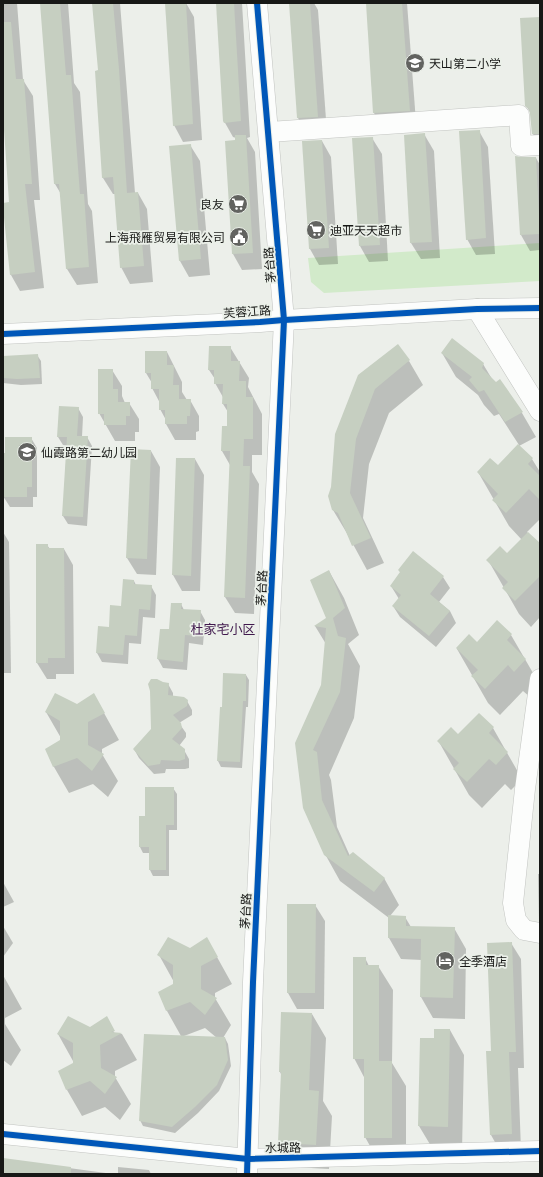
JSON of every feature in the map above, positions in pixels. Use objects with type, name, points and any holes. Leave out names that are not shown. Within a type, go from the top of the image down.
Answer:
[{"type":"street","name":"茅台路","points":[[247,1166],[253,982],[284,320],[257,3]]},
{"type":"street","points":[[269,132],[519,115],[521,146],[540,145]]},
{"type":"street","name":"芙蓉江路","points":[[3,334],[260,322],[477,309],[540,308]]},
{"type":"street","points":[[477,309],[540,411]]},
{"type":"street","points":[[540,679],[525,789],[512,903],[516,920],[524,930],[540,933]]},
{"type":"street","name":"水城路","points":[[3,1134],[247,1166],[540,1151]]},
{"type":"green space","points":[[540,243],[540,281],[324,293],[311,282],[308,258]]},
{"type":"building","points":[[40,3],[60,3],[66,75],[71,75],[80,194],[84,194],[89,267],[66,269],[59,184],[54,184]]},
{"type":"building","points":[[92,3],[113,3],[127,193],[138,192],[144,266],[120,268],[113,177],[102,178],[95,71],[98,70]]},
{"type":"building","points":[[165,3],[186,3],[193,124],[173,126]]},
{"type":"building","points":[[216,3],[234,3],[241,121],[224,123],[223,121]]},
{"type":"building","points":[[289,3],[310,3],[318,117],[297,118]]},
{"type":"building","points":[[366,3],[402,3],[410,111],[373,113]]},
{"type":"building","points":[[540,17],[540,134],[532,134],[529,109],[525,106],[520,18]]},
{"type":"building","points":[[3,22],[11,22],[16,79],[24,79],[32,184],[25,184],[35,272],[10,275],[3,208],[3,203],[9,202],[3,115]]},
{"type":"building","points":[[480,130],[486,238],[466,240],[459,131]]},
{"type":"building","points":[[425,133],[432,242],[410,243],[404,135]]},
{"type":"building","points":[[235,135],[246,135],[253,253],[232,254],[225,141],[235,140]]},
{"type":"building","points":[[373,137],[380,245],[359,246],[352,138]]},
{"type":"building","points":[[322,140],[329,248],[309,249],[302,141]]},
{"type":"building","points":[[191,144],[201,259],[179,261],[169,146]]},
{"type":"building","points":[[515,156],[536,157],[540,234],[520,235]]},
{"type":"building","points":[[452,338],[484,363],[482,368],[496,382],[500,379],[523,412],[505,422],[484,390],[479,392],[469,380],[472,377],[441,353]]},
{"type":"building","points":[[398,344],[410,360],[375,389],[356,439],[350,493],[371,538],[352,546],[338,513],[332,510],[328,496],[331,487],[335,434],[358,375]]},
{"type":"building","points":[[209,346],[231,346],[231,361],[240,361],[239,381],[246,381],[246,397],[253,397],[253,439],[244,439],[243,466],[250,466],[245,598],[224,597],[230,451],[221,451],[222,426],[227,426],[227,404],[222,404],[223,384],[214,384],[214,370],[208,370]]},
{"type":"building","points":[[145,351],[167,351],[167,365],[174,365],[173,385],[179,385],[179,399],[191,399],[190,416],[187,416],[187,424],[165,424],[165,410],[159,410],[159,389],[151,389],[151,373],[145,373]]},
{"type":"building","points":[[38,354],[40,378],[3,378],[3,356]]},
{"type":"building","points":[[98,369],[113,369],[113,389],[118,389],[118,402],[130,402],[130,416],[126,416],[126,425],[104,425],[104,414],[98,414]]},
{"type":"building","points":[[59,406],[79,407],[77,436],[88,436],[83,517],[62,516],[67,437],[57,437]]},
{"type":"building","points":[[5,437],[32,437],[32,487],[27,487],[27,497],[3,497],[3,453],[5,453]]},
{"type":"building","points":[[518,444],[533,458],[528,464],[540,476],[540,500],[529,489],[506,513],[492,500],[498,494],[477,472],[490,458],[498,465]]},
{"type":"building","points":[[131,449],[151,450],[147,559],[126,558]]},
{"type":"building","points":[[176,458],[195,458],[191,576],[172,575]]},
{"type":"building","points":[[528,532],[540,543],[540,576],[515,601],[502,588],[508,582],[486,560],[500,546],[507,553]]},
{"type":"building","points":[[36,544],[48,544],[48,548],[64,548],[65,658],[48,658],[48,663],[36,663]]},
{"type":"building","points":[[413,551],[444,576],[430,594],[450,611],[429,636],[392,606],[401,595],[390,586],[400,572],[398,570]]},
{"type":"building","points":[[329,570],[345,608],[333,618],[338,636],[346,638],[340,692],[313,750],[317,752],[322,800],[348,856],[353,852],[385,878],[374,892],[324,855],[303,808],[295,743],[321,685],[326,628],[314,626],[326,618],[310,580]]},
{"type":"building","points":[[123,579],[134,580],[134,584],[152,585],[150,610],[139,609],[137,636],[125,635],[123,655],[96,653],[98,626],[109,627],[110,605],[121,606]]},
{"type":"building","points":[[171,603],[182,603],[181,609],[201,610],[199,636],[185,635],[183,662],[157,659],[160,629],[169,629]]},
{"type":"building","points":[[497,620],[512,634],[507,640],[526,659],[514,672],[508,665],[485,689],[471,676],[478,670],[456,648],[469,634],[477,642]]},
{"type":"building","points":[[223,673],[246,674],[246,701],[243,701],[240,762],[217,761],[220,707],[222,707]]},
{"type":"building","points":[[151,679],[157,679],[169,683],[168,695],[184,697],[188,700],[187,706],[173,715],[181,723],[182,728],[172,739],[185,749],[185,759],[179,761],[161,760],[160,764],[148,766],[133,749],[151,729],[150,691],[148,684]]},
{"type":"building","points":[[55,693],[77,704],[94,693],[105,713],[88,722],[88,745],[104,754],[92,771],[77,758],[53,767],[45,749],[60,740],[60,721],[45,712]]},
{"type":"building","points":[[479,713],[494,727],[489,733],[508,752],[496,765],[489,759],[467,782],[453,769],[459,763],[437,741],[451,727],[458,734]]},
{"type":"building","points":[[145,787],[174,787],[174,825],[166,825],[166,870],[149,870],[149,847],[139,847],[139,816],[145,816]]},
{"type":"building","points":[[287,904],[316,904],[315,993],[287,993]]},
{"type":"building","points":[[388,915],[406,916],[406,926],[455,927],[453,998],[420,997],[421,939],[388,938]]},
{"type":"building","points":[[168,937],[190,948],[207,937],[218,957],[201,966],[201,989],[217,998],[205,1015],[190,1002],[166,1011],[158,992],[173,984],[173,965],[157,955]]},
{"type":"building","points":[[512,942],[516,1052],[509,1052],[512,1134],[490,1135],[486,1051],[491,1051],[487,943]]},
{"type":"building","points":[[353,957],[366,957],[366,965],[379,965],[379,1061],[392,1061],[392,1138],[364,1138],[364,1059],[353,1059]]},
{"type":"building","points":[[281,1012],[312,1013],[309,1090],[319,1091],[316,1145],[278,1143],[281,1072],[279,1072]]},
{"type":"building","points":[[68,1016],[90,1027],[107,1016],[115,1031],[111,1032],[122,1033],[100,1045],[101,1068],[117,1077],[105,1094],[90,1081],[66,1090],[58,1071],[73,1063],[73,1043],[57,1034]]},
{"type":"building","points":[[434,1029],[450,1029],[448,1127],[418,1126],[420,1038],[434,1038]]},
{"type":"building","points":[[144,1034],[225,1037],[228,1060],[217,1085],[172,1127],[139,1121]]},
{"type":"building","points":[[3,1158],[71,1167],[71,1174],[3,1174]]},
{"type":"cycle path","points":[[247,1174],[253,982],[284,320],[257,3]]},
{"type":"cycle path","points":[[3,334],[260,322],[477,309],[540,308]]},
{"type":"cycle path","points":[[3,1134],[248,1159],[540,1151]]},
{"type":"place","name":"天山第二小学","points":[[415,63]]},
{"type":"place","name":"良友","points":[[238,204]]},
{"type":"place","name":"迪亚天天超市","points":[[316,230]]},
{"type":"place","name":"上海飛雁贸易有限公司","points":[[239,237]]},
{"type":"place","name":"仙霞路第二幼儿园","points":[[27,452]]},
{"type":"place","name":"全季酒店","points":[[445,961]]},
{"type":"district","name":"杜家宅小区","points":[[223,628]]}]
